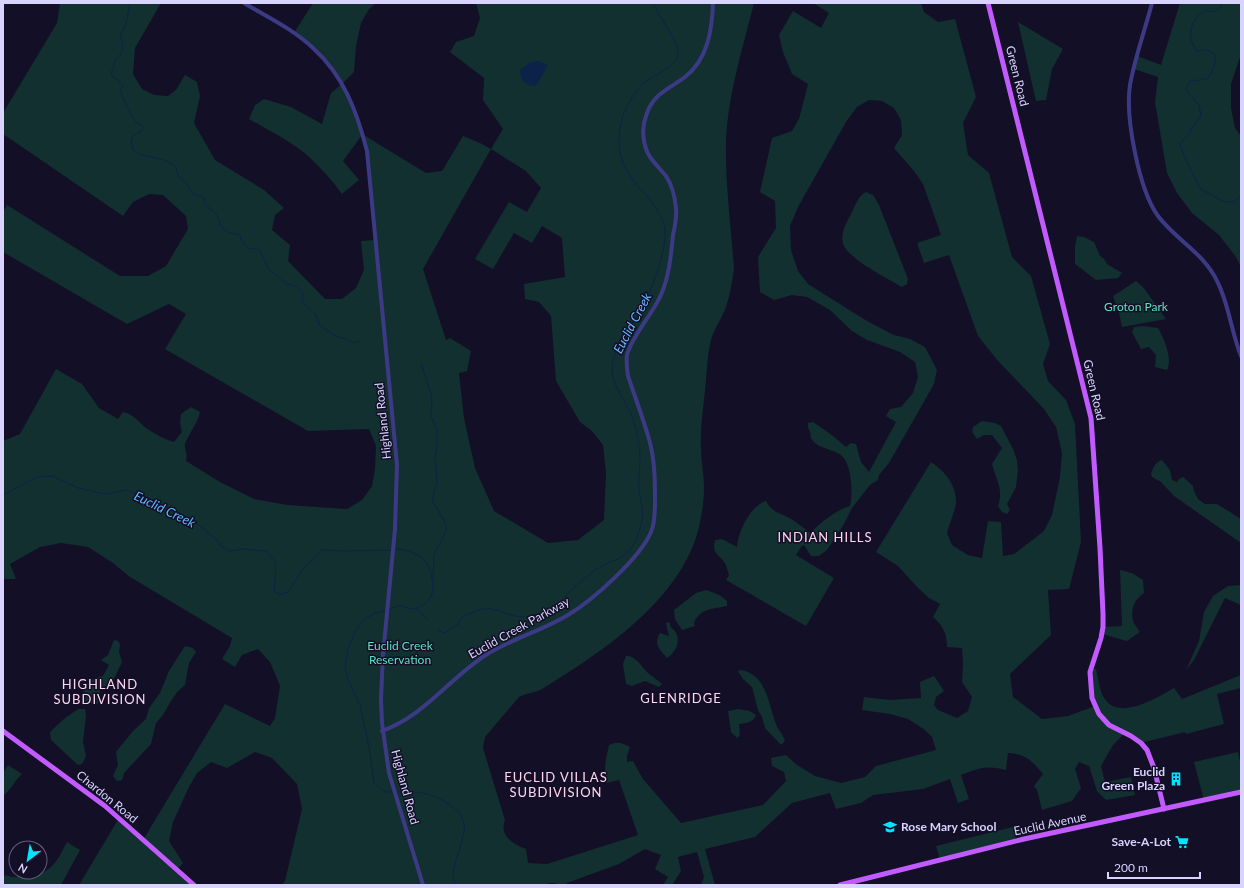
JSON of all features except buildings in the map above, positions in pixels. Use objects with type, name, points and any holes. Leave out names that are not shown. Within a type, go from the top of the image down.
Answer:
[{"type":"main road","name":"Green Road","points":[[988,4],[1091,418],[1103,614],[1101,638],[1090,672],[1092,698],[1099,714],[1109,725],[1131,736],[1141,743],[1147,750],[1154,768],[1164,809]]},
{"type":"main road","name":"Chardon Road","points":[[3,731],[101,802],[194,885]]},
{"type":"main road","name":"Euclid Avenue","points":[[840,885],[1024,839],[1241,792]]},
{"type":"street","name":"Highland Road","points":[[244,3],[294,33],[313,48],[330,67],[350,97],[360,125],[367,159],[397,465],[395,529],[381,699],[382,731],[389,773],[423,885]]},
{"type":"street","name":"Euclid Creek Parkway","points":[[382,731],[403,722],[415,714],[474,663],[505,645],[537,631],[569,614],[587,601],[625,568],[652,532],[655,485],[652,455],[649,440],[626,366],[627,356],[632,344],[653,310],[660,295],[670,261],[676,211],[673,193],[667,178],[650,157],[644,140],[645,117],[652,103],[660,92],[688,74],[695,68],[703,56],[709,40],[713,3]]},
{"type":"street","points":[[1152,3],[1130,86],[1130,120],[1145,191],[1158,216],[1173,233],[1190,246],[1206,263],[1217,280],[1226,303],[1241,356]]},
{"type":"green space","name":"Euclid Creek Reservation","points":[[60,3],[161,3],[135,48],[133,74],[142,89],[154,95],[168,96],[176,90],[185,75],[197,82],[200,96],[194,123],[215,160],[264,190],[284,208],[275,215],[272,230],[290,245],[288,261],[325,299],[342,299],[356,288],[364,270],[361,241],[375,240],[367,151],[362,135],[343,161],[359,180],[342,194],[326,174],[307,155],[286,140],[249,119],[255,105],[264,99],[291,107],[322,124],[331,93],[342,84],[362,134],[426,173],[442,171],[463,136],[491,149],[503,129],[483,100],[484,78],[450,52],[456,42],[474,36],[480,18],[476,3],[754,3],[737,71],[727,124],[726,173],[734,269],[727,302],[712,336],[709,352],[701,434],[704,487],[701,517],[693,545],[680,571],[662,596],[640,618],[591,657],[542,689],[519,697],[485,737],[483,748],[505,820],[504,831],[508,839],[516,845],[526,849],[528,863],[547,864],[638,835],[619,780],[607,783],[605,764],[609,745],[615,743],[625,744],[630,747],[627,762],[633,761],[643,779],[681,823],[763,805],[786,781],[784,772],[772,766],[771,758],[786,755],[797,765],[815,776],[841,783],[865,777],[876,766],[936,750],[932,737],[925,730],[908,719],[890,714],[862,710],[864,697],[890,700],[921,698],[920,682],[934,676],[944,691],[936,697],[934,705],[938,710],[957,718],[968,711],[972,697],[962,682],[962,648],[947,647],[944,630],[933,617],[940,604],[929,598],[898,566],[876,552],[931,462],[945,474],[952,485],[956,497],[956,503],[947,533],[952,545],[968,555],[982,558],[988,521],[1001,522],[1003,556],[1014,554],[1044,531],[1052,515],[1060,477],[1062,453],[1056,427],[1044,409],[998,361],[978,336],[949,255],[924,263],[917,243],[941,235],[923,184],[894,148],[902,135],[901,120],[894,108],[882,101],[869,100],[857,107],[846,122],[798,207],[790,226],[791,250],[798,271],[808,284],[867,321],[894,335],[910,339],[925,347],[937,370],[934,384],[889,463],[879,475],[878,480],[870,485],[852,508],[844,524],[827,550],[819,556],[811,556],[804,545],[796,555],[834,578],[806,626],[726,580],[729,575],[724,561],[715,552],[715,540],[722,539],[737,547],[742,527],[750,514],[760,504],[766,501],[774,511],[794,521],[810,533],[833,514],[850,506],[851,479],[845,459],[841,455],[814,442],[811,437],[808,423],[813,422],[846,447],[851,443],[856,444],[861,462],[869,472],[896,422],[886,416],[890,409],[901,407],[913,393],[918,377],[915,362],[900,352],[867,340],[852,331],[830,310],[807,297],[792,295],[774,300],[760,292],[758,257],[776,228],[775,201],[760,192],[772,138],[792,131],[799,119],[808,84],[792,74],[783,52],[779,35],[793,11],[821,28],[829,13],[813,3],[921,3],[924,12],[938,22],[955,19],[976,97],[963,123],[968,155],[989,173],[1012,257],[1031,276],[1050,344],[1043,364],[1048,381],[1066,400],[1075,424],[1081,542],[1069,589],[1048,590],[1051,635],[1010,674],[1013,697],[1042,719],[1068,716],[1095,706],[1091,669],[1096,669],[1103,696],[1109,704],[1117,708],[1137,706],[1174,688],[1182,699],[1241,675],[1241,688],[1217,694],[1224,724],[1186,734],[1185,732],[1141,743],[1125,733],[1113,745],[1101,766],[1105,782],[1131,777],[1135,795],[1106,800],[1097,791],[1089,766],[1079,762],[1075,769],[1081,788],[1072,801],[1042,810],[1037,790],[1034,786],[1043,774],[1028,759],[1020,755],[1008,753],[1006,770],[983,768],[961,775],[969,799],[958,803],[950,779],[923,789],[873,795],[861,803],[836,809],[830,793],[792,803],[755,837],[705,849],[715,885],[701,885],[704,877],[697,852],[678,857],[681,871],[672,885],[663,885],[668,877],[655,869],[661,855],[645,849],[619,864],[565,885],[551,883],[543,885],[282,885],[285,881],[302,809],[297,784],[272,758],[255,752],[227,768],[211,762],[197,773],[189,787],[173,822],[169,841],[183,863],[177,870],[194,885],[79,885],[119,818],[143,840],[225,704],[270,726],[275,718],[280,686],[270,662],[258,649],[242,655],[235,667],[222,659],[230,646],[232,638],[130,577],[113,563],[88,547],[61,543],[40,547],[10,564],[16,579],[3,579],[3,441],[20,434],[56,369],[82,384],[99,408],[118,419],[123,412],[127,413],[133,416],[146,428],[163,438],[174,442],[182,432],[180,423],[181,414],[191,407],[200,412],[198,419],[185,443],[187,456],[186,461],[220,482],[254,499],[287,505],[347,509],[362,500],[372,486],[375,469],[376,446],[369,429],[308,431],[165,349],[186,314],[169,304],[127,324],[3,252],[3,212],[7,205],[120,276],[148,276],[166,266],[188,229],[186,216],[163,195],[149,194],[133,202],[123,216],[3,134],[3,113],[57,23]],"holes":[[[491,149],[526,171],[541,188],[527,212],[509,202],[475,259],[493,269],[514,233],[532,243],[542,226],[562,238],[565,277],[524,284],[525,299],[539,302],[551,316],[556,381],[580,422],[592,431],[603,445],[606,473],[604,520],[578,540],[548,543],[494,511],[475,468],[464,418],[459,373],[467,371],[471,351],[450,338],[446,340],[423,269]]]},
{"type":"green space","points":[[313,3],[376,3],[369,9],[361,23],[356,46],[354,72],[342,84],[313,48],[294,33]]},
{"type":"green space","points":[[1180,3],[1241,3],[1241,54],[1231,84],[1231,108],[1235,128],[1241,136],[1241,267],[1236,257],[1219,235],[1192,213],[1177,193],[1167,173],[1155,102],[1158,77],[1134,69],[1137,56],[1161,65]]},
{"type":"green space","points":[[1018,22],[1063,49],[1052,69],[1046,100],[1036,101]]},
{"type":"green space","points":[[866,192],[873,195],[879,205],[908,279],[907,284],[902,287],[862,263],[844,246],[842,238],[845,225],[857,202]]},
{"type":"green space","points":[[1077,236],[1084,237],[1094,242],[1100,256],[1107,264],[1122,273],[1118,278],[1096,280],[1075,264],[1075,247]]},
{"type":"green space","name":"Groton Park","points":[[1136,281],[1143,287],[1166,319],[1122,327],[1113,296]]},
{"type":"green space","points":[[1143,326],[1158,328],[1165,343],[1168,355],[1169,365],[1167,370],[1155,367],[1156,355],[1149,347],[1141,349],[1132,332],[1134,327]]},
{"type":"green space","points":[[982,421],[995,423],[1001,426],[1017,460],[1018,470],[1016,487],[1007,504],[1010,510],[1007,514],[1002,512],[998,506],[1000,500],[1000,489],[992,464],[1002,448],[992,435],[984,435],[977,439],[972,432],[973,427]]},
{"type":"green space","points":[[1162,460],[1170,470],[1172,480],[1177,482],[1183,477],[1193,486],[1198,499],[1205,504],[1217,504],[1241,519],[1241,543],[1174,496],[1161,482],[1152,477],[1151,474],[1155,466]]},
{"type":"green space","points":[[1120,570],[1132,573],[1143,580],[1144,593],[1136,601],[1132,612],[1133,621],[1140,632],[1127,641],[1102,634],[1103,627],[1122,626]]},
{"type":"green space","points":[[1241,585],[1241,605],[1225,598],[1194,660],[1186,670],[1199,641],[1204,612],[1213,596],[1228,586]]},
{"type":"green space","points":[[706,590],[717,594],[727,601],[727,606],[708,610],[700,614],[694,623],[695,626],[682,630],[675,619],[674,610],[696,593]]},
{"type":"green space","points":[[667,622],[670,623],[670,626],[675,632],[678,640],[675,650],[667,658],[658,647],[657,641],[660,633],[669,636],[666,624]]},
{"type":"green space","points":[[114,640],[118,641],[120,644],[119,652],[122,662],[112,683],[101,688],[98,698],[99,702],[96,705],[81,700],[84,690],[90,681],[103,676],[109,665],[101,660],[108,655]]},
{"type":"green space","points":[[185,646],[193,648],[196,652],[189,663],[185,685],[178,691],[163,715],[156,723],[151,744],[124,773],[122,780],[117,781],[113,776],[118,765],[116,752],[133,731],[146,719],[149,708],[160,693],[169,671]]},
{"type":"green space","points":[[626,656],[630,656],[636,660],[649,674],[662,684],[659,687],[645,681],[632,686],[626,684],[623,664]]},
{"type":"green space","points":[[741,670],[750,673],[756,678],[765,691],[777,726],[785,741],[781,745],[765,728],[758,710],[752,687],[743,679],[738,671]]},
{"type":"green space","points":[[78,709],[85,709],[86,716],[83,742],[86,756],[82,764],[78,765],[51,740],[50,732]]},
{"type":"green space","points":[[738,709],[750,711],[756,715],[751,721],[739,724],[740,735],[737,738],[731,732],[728,711]]},
{"type":"green space","points":[[1238,752],[1241,767],[1241,792],[1204,800],[1194,762]]},
{"type":"green space","points":[[8,765],[22,774],[3,796],[3,773]]},
{"type":"green space","points":[[1013,827],[1016,841],[940,860],[936,846]]},
{"type":"green space","points":[[67,842],[80,850],[61,885],[3,885],[3,875],[8,876],[8,880],[48,880],[48,870],[56,862]]},
{"type":"water","points":[[538,61],[548,65],[535,86],[528,85],[522,79],[520,70],[531,62]]},
{"type":"waterway","points":[[130,3],[126,24],[120,35],[123,46],[122,52],[115,60],[114,67],[111,72],[112,77],[117,79],[123,86],[120,90],[132,116],[136,122],[143,127],[141,131],[132,137],[131,141],[133,150],[142,155],[163,160],[176,167],[179,177],[186,183],[194,194],[203,197],[206,205],[216,214],[221,226],[225,230],[230,233],[240,235],[241,239],[250,249],[255,248],[260,251],[268,268],[286,284],[296,286],[303,293],[302,301],[316,315],[320,326],[338,337],[354,343],[359,341]]},
{"type":"waterway","name":"Euclid Creek","points":[[438,629],[444,633],[457,625],[463,616],[485,608],[497,610],[514,616],[526,617],[556,609],[566,596],[585,578],[599,568],[628,553],[639,532],[643,512],[639,485],[640,460],[638,439],[633,419],[615,383],[612,370],[615,354],[619,345],[644,304],[652,285],[661,258],[665,239],[665,227],[662,219],[629,174],[620,153],[619,140],[619,132],[623,116],[634,95],[644,83],[669,67],[677,59],[678,54],[675,42],[653,3]]},
{"type":"waterway","points":[[1223,3],[1220,8],[1213,12],[1203,12],[1199,15],[1193,23],[1191,29],[1191,40],[1196,51],[1207,50],[1215,54],[1215,60],[1214,67],[1209,77],[1207,79],[1190,81],[1186,89],[1199,105],[1201,116],[1191,129],[1190,133],[1180,144],[1186,161],[1201,190],[1225,202],[1235,202],[1241,194]]},
{"type":"waterway","points":[[421,363],[432,398],[431,416],[437,430],[435,456],[437,482],[432,500],[446,524],[446,531],[434,555],[433,578]]},
{"type":"waterway","name":"Euclid Creek","points":[[3,495],[37,477],[52,476],[78,488],[106,494],[127,490],[154,500],[195,522],[218,541],[220,545],[229,551],[244,549],[266,551],[276,563],[274,592],[281,594],[288,592],[302,570],[323,550],[392,550]]},
{"type":"waterway","name":"Euclid Creek","points":[[390,609],[399,606],[412,609],[417,608],[427,602],[433,590],[431,572],[424,560],[413,553],[396,549]]},
{"type":"waterway","name":"Euclid Creek","points":[[417,608],[428,620]]},
{"type":"waterway","name":"Euclid Creek","points":[[387,610],[375,613],[365,619],[356,630],[348,649],[345,666],[348,680],[360,705],[369,747],[374,783],[380,789],[387,792],[392,792]]},
{"type":"waterway","name":"Euclid Creek","points":[[396,792],[420,792],[430,795],[444,801],[462,817],[464,831],[453,873],[455,885]]},
{"type":"place","name":"Euclid Green Plaza","points":[[1176,779]]},
{"type":"place","name":"Rose Mary School","points":[[890,827]]},
{"type":"place","name":"Save-A-Lot","points":[[1182,842]]},
{"type":"district","name":"INDIAN HILLS","points":[[825,537]]},
{"type":"district","name":"HIGHLAND SUBDIVISION","points":[[100,692]]},
{"type":"district","name":"GLENRIDGE","points":[[681,698]]},
{"type":"district","name":"EUCLID VILLAS SUBDIVISION","points":[[556,784]]}]
